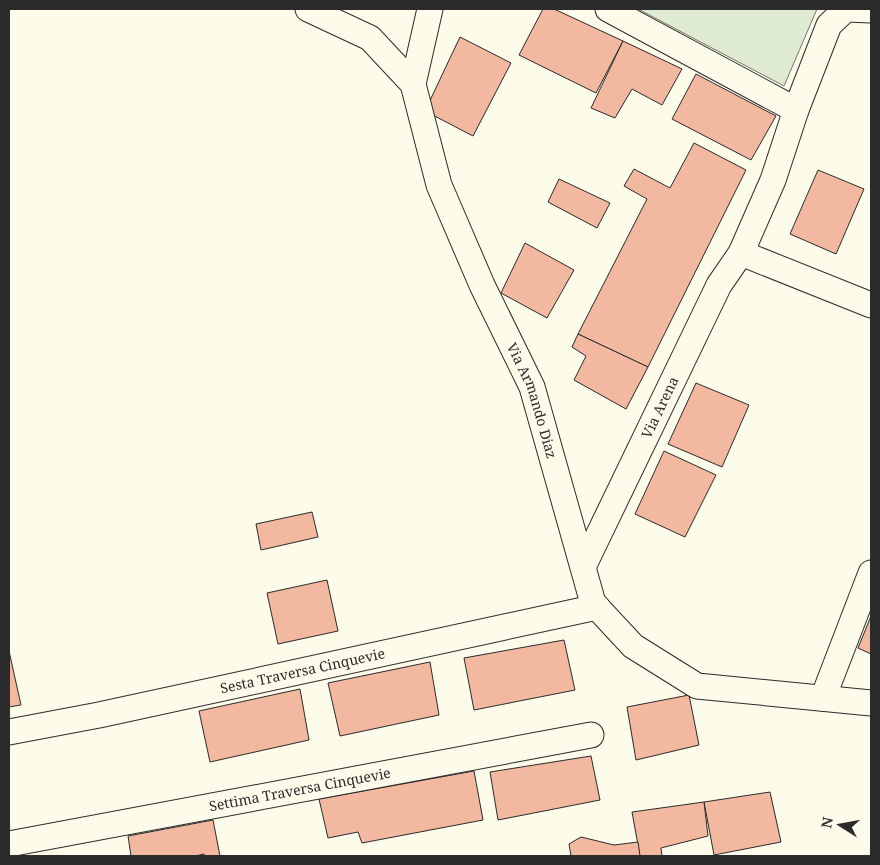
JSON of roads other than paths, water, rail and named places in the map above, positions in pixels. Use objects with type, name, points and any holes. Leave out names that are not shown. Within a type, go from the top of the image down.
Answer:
[{"type":"street","name":"Via Armando Diaz","points":[[308,9],[370,38],[413,84],[439,185],[482,285],[532,387],[584,565],[593,603],[633,646],[697,686],[871,703]]},
{"type":"street","points":[[413,84],[430,9]]},
{"type":"street","points":[[608,9],[796,110]]},
{"type":"street","name":"Via Arena","points":[[584,565],[719,284],[741,253],[773,180],[796,110],[829,25],[846,9],[871,10]]},
{"type":"street","points":[[741,253],[871,305]]},
{"type":"street","points":[[823,698],[871,573]]},
{"type":"street","name":"Sesta Traversa Cinquevie","points":[[9,732],[597,607]]},
{"type":"street","name":"Settima Traversa Cinquevie","points":[[9,844],[591,735]]}]
